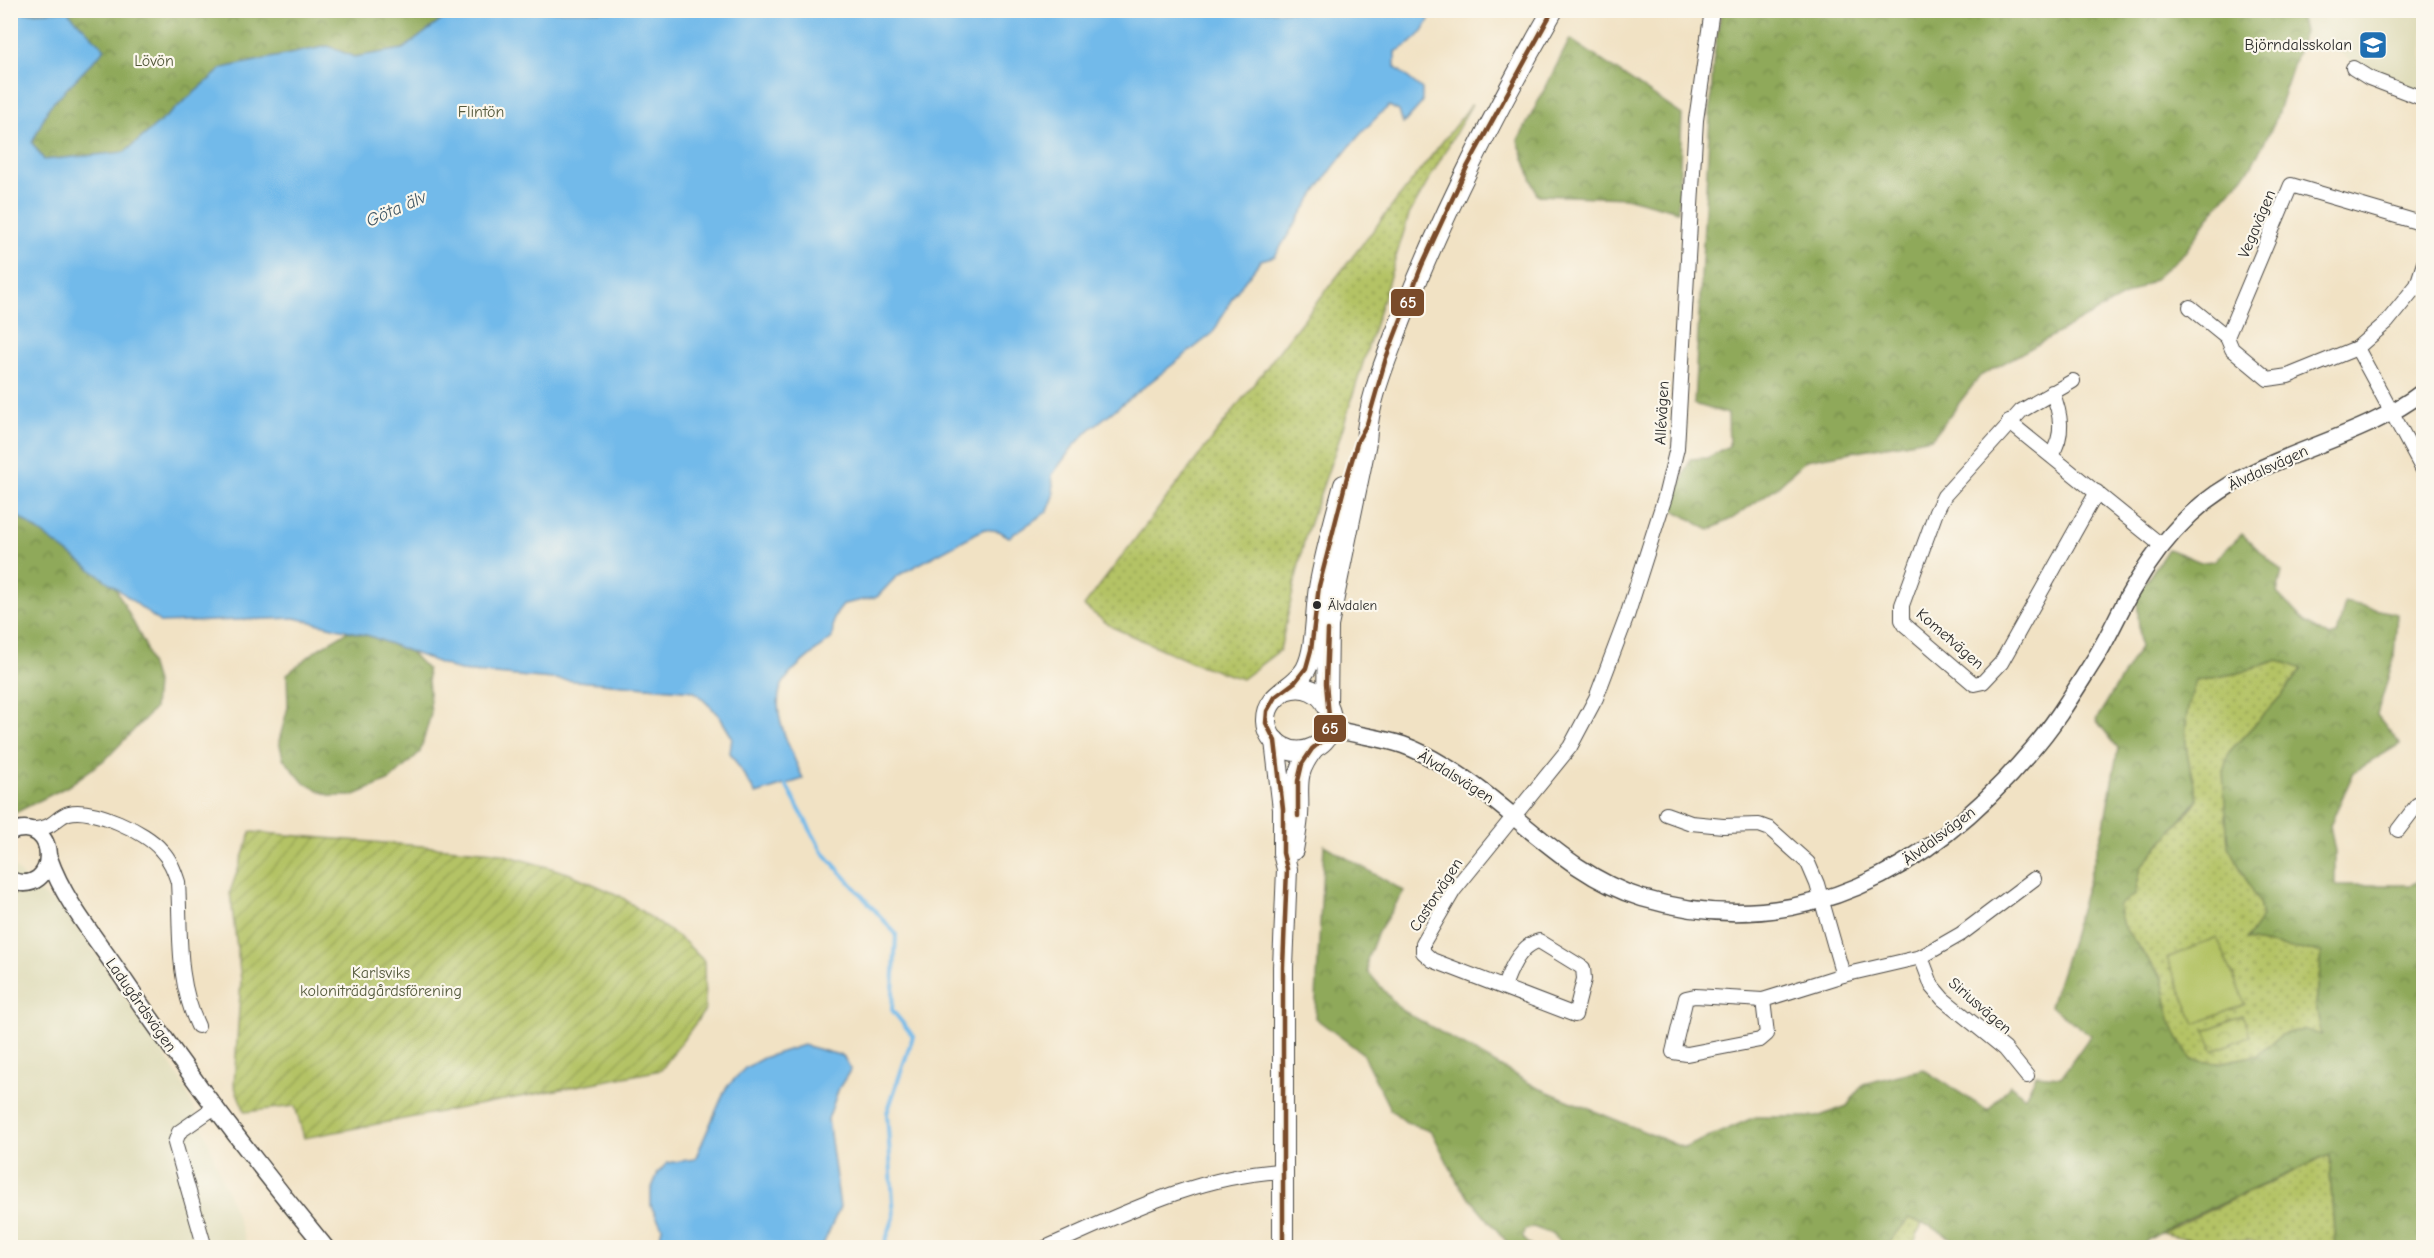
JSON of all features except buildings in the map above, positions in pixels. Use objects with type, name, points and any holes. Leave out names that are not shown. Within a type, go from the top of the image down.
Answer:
[{"type":"main road","points":[[1367,424],[1366,442],[1328,626],[1327,704],[1331,716],[1330,728],[1325,739],[1312,749],[1304,752],[1292,751],[1275,741],[1268,731],[1267,715],[1272,700],[1300,677],[1306,668],[1328,547],[1351,462],[1367,424],[1386,358],[1439,228],[1497,109],[1553,10]]},
{"type":"main road","points":[[1285,690],[1296,687],[1309,689],[1327,704]]},
{"type":"main road","points":[[1275,741],[1283,809],[1283,853],[1287,869],[1283,976],[1283,1248]]},
{"type":"main road","points":[[1287,869],[1292,854],[1298,815],[1299,775],[1312,749]]},
{"type":"street","name":"Allévägen","points":[[1513,815],[1570,747],[1596,698],[1628,616],[1665,497],[1677,448],[1696,120],[1712,10]]},
{"type":"street","points":[[2353,68],[2369,78],[2424,99]]},
{"type":"street","name":"Vegavägen","points":[[2227,337],[2291,185],[2424,224]]},
{"type":"street","points":[[2190,308],[2227,337],[2232,350],[2268,379],[2288,376],[2357,348],[2387,322],[2417,285],[2424,263]]},
{"type":"street","points":[[2357,348],[2424,472]]},
{"type":"street","name":"Kometvägen","points":[[2073,381],[2021,411],[1944,496],[1936,512],[1901,613],[1905,625],[1974,684],[1983,682],[2001,663],[2097,492]]},
{"type":"street","name":"Älvdalsvägen","points":[[1330,728],[1404,745],[1445,765],[1584,870],[1620,890],[1641,897],[1706,911],[1731,913],[1789,908],[1822,900],[1869,883],[1895,869],[1947,835],[1990,796],[2054,722],[2096,658],[2131,590],[2162,544],[2193,513],[2220,491],[2261,468],[2369,425],[2392,413],[2424,391]]},
{"type":"street","points":[[2051,455],[2057,447],[2061,430],[2059,409],[2052,392]]},
{"type":"street","points":[[2009,422],[2162,544]]},
{"type":"street","points":[[2398,830],[2417,806],[2424,801]]},
{"type":"street","points":[[17,830],[50,825],[56,819],[70,813],[89,813],[104,817],[136,832],[160,848],[174,868],[178,882],[182,978],[190,1010],[198,1026]]},
{"type":"street","points":[[1666,814],[1690,823],[1723,826],[1760,825],[1770,829],[1808,863],[1813,871],[1844,975]]},
{"type":"street","name":"Castorvägen","points":[[1504,987],[1509,971],[1530,943],[1539,941],[1583,968],[1584,979],[1575,1015],[1432,960],[1423,952],[1423,943],[1454,890],[1513,815]]},
{"type":"street","points":[[17,883],[43,873],[48,852],[50,825]]},
{"type":"street","points":[[17,830],[37,833],[48,852]]},
{"type":"street","name":"Ladugårdsvägen","points":[[48,852],[69,901],[159,1031],[266,1176],[326,1248]]},
{"type":"street","points":[[1763,1000],[1767,1034],[1760,1040],[1687,1054],[1673,1052],[1686,998],[1695,996],[1763,1000],[1844,975],[1921,957],[1961,933],[2034,879]]},
{"type":"street","name":"Ladugårdsvägen","points":[[17,883],[50,889],[69,901]]},
{"type":"street","name":"Siriusvägen","points":[[1921,957],[1932,986],[1943,999],[2005,1049],[2026,1076]]},
{"type":"street","points":[[205,1248],[175,1143],[180,1132],[215,1107]]},
{"type":"street","points":[[1045,1248],[1179,1190],[1234,1175],[1283,1171]]},
{"type":"shaded area","name":"Björndalsskolan","points":[[2299,11],[2423,11],[2423,94],[2364,70],[2342,54],[2302,37],[2304,32]]},
{"type":"shaded area","points":[[10,862],[31,886],[59,906],[76,925],[181,1080],[205,1133],[248,1247],[11,1247]]},
{"type":"green space","points":[[2299,10],[2304,32],[2274,124],[2251,167],[2214,210],[2185,252],[2152,281],[1980,376],[1932,438],[1806,460],[1777,487],[1733,518],[1709,530],[1672,509],[1690,459],[1707,458],[1729,446],[1728,414],[1694,404],[1713,63],[1721,11]]},
{"type":"green space","name":"Lövön","points":[[24,11],[454,11],[403,49],[354,57],[328,46],[223,68],[125,152],[44,160],[32,143],[49,107],[105,49],[24,13]]},
{"type":"green space","points":[[1570,39],[1682,115],[1678,211],[1629,198],[1537,195],[1518,141]]},
{"type":"green space","points":[[1472,104],[1409,215],[1339,440],[1305,537],[1280,650],[1242,679],[1196,664],[1112,627],[1084,606]]},
{"type":"green space","points":[[11,511],[115,587],[144,643],[156,682],[154,709],[107,758],[68,786],[11,815]]},
{"type":"green space","points":[[2242,534],[2282,572],[2277,593],[2306,623],[2329,637],[2337,635],[2345,602],[2397,614],[2394,657],[2377,715],[2400,744],[2354,772],[2330,825],[2335,852],[2335,885],[2411,885],[2423,879],[2423,1247],[2335,1247],[2329,1155],[2176,1224],[2146,1241],[2143,1247],[1967,1247],[1930,1226],[1908,1219],[1886,1247],[1564,1247],[1552,1234],[1533,1227],[1524,1230],[1523,1238],[1532,1247],[1511,1247],[1459,1185],[1432,1132],[1406,1122],[1390,1109],[1362,1053],[1315,1018],[1324,845],[1404,891],[1378,932],[1367,960],[1368,972],[1400,1009],[1536,1087],[1684,1148],[1755,1117],[1817,1117],[1847,1106],[1863,1084],[1923,1069],[1988,1111],[2010,1085],[2025,1097],[2036,1075],[2061,1077],[2091,1035],[2050,1006],[2104,826],[2118,748],[2096,720],[2140,647],[2137,595],[2168,549],[2201,562],[2214,561]],"holes":[[[2278,660],[2302,669],[2282,695],[2229,752],[2223,772],[2228,846],[2259,902],[2262,917],[2246,940],[2322,953],[2316,1005],[2321,1035],[2303,1029],[2281,1035],[2258,1055],[2218,1063],[2192,1060],[2179,1040],[2170,1019],[2162,978],[2123,926],[2118,906],[2135,894],[2141,867],[2198,799],[2187,754],[2186,740],[2187,713],[2196,681],[2238,673]]]},
{"type":"green space","points":[[348,631],[370,636],[410,652],[427,669],[431,714],[420,752],[390,780],[352,796],[331,796],[304,783],[283,758],[279,741],[288,707],[287,674],[318,649]]},
{"type":"green space","points":[[2278,660],[2302,669],[2282,695],[2229,752],[2228,846],[2259,902],[2262,918],[2246,940],[2322,953],[2316,1005],[2321,1036],[2281,1035],[2258,1055],[2218,1064],[2192,1060],[2179,1040],[2170,1019],[2162,978],[2123,926],[2117,906],[2135,894],[2141,867],[2198,800],[2186,740],[2187,713],[2196,681],[2238,673]]},
{"type":"green space","name":"Karlsviks koloniträdgårdsförening","points":[[251,832],[495,852],[568,873],[620,896],[685,942],[704,961],[705,1010],[661,1070],[304,1138],[295,1106],[245,1112],[234,1085],[241,980],[230,892]]},
{"type":"green space","points":[[2217,937],[2245,1004],[2195,1024],[2167,958]]},
{"type":"green space","points":[[2242,1015],[2251,1035],[2214,1051],[2205,1031]]},
{"type":"green space","points":[[2329,1155],[2335,1247],[2270,1247],[2250,1241],[2193,1240],[2161,1233]]},
{"type":"green space","points":[[1908,1219],[1922,1224],[1912,1247],[1886,1248]]},
{"type":"water","name":"Göta älv","points":[[11,10],[24,11],[24,13],[67,11],[105,49],[49,107],[32,143],[44,160],[125,152],[223,68],[328,46],[354,57],[403,49],[454,11],[1431,11],[1427,25],[1419,36],[1395,52],[1395,67],[1422,89],[1422,103],[1403,124],[1399,111],[1389,106],[1372,122],[1326,177],[1275,256],[1261,260],[1234,295],[1213,333],[1089,430],[1072,448],[1052,475],[1054,496],[1048,511],[1009,537],[999,531],[984,529],[897,576],[877,597],[844,604],[834,617],[832,638],[795,669],[780,690],[778,701],[781,724],[803,779],[756,794],[730,753],[732,737],[718,714],[694,691],[460,671],[370,636],[295,618],[161,623],[11,511]]},
{"type":"water","points":[[803,1045],[843,1056],[851,1069],[839,1088],[828,1119],[840,1207],[822,1247],[658,1247],[662,1227],[651,1206],[651,1190],[658,1173],[667,1163],[695,1159],[726,1088],[745,1068],[763,1058]]},
{"type":"waterway","points":[[786,785],[822,851],[896,934],[892,1010],[913,1036],[887,1113],[894,1217],[883,1248]]},
{"type":"transit line","name":"65","points":[[1283,1248],[1283,967],[1287,869],[1283,853],[1283,809],[1275,741],[1266,723],[1267,711],[1275,697],[1295,682],[1306,668],[1311,650],[1319,586],[1348,473],[1358,440],[1367,424],[1386,358],[1422,265],[1466,169],[1553,10]]},
{"type":"transit line","name":"65","points":[[1298,816],[1298,781],[1302,764],[1312,749],[1325,738],[1330,728],[1326,683],[1328,630]]},
{"type":"place","name":"Björndalsskolan","points":[[2373,45]]},
{"type":"place","name":"Älvdalen","points":[[1317,605]]},
{"type":"park label","name":"Flintön","points":[[481,112]]}]
